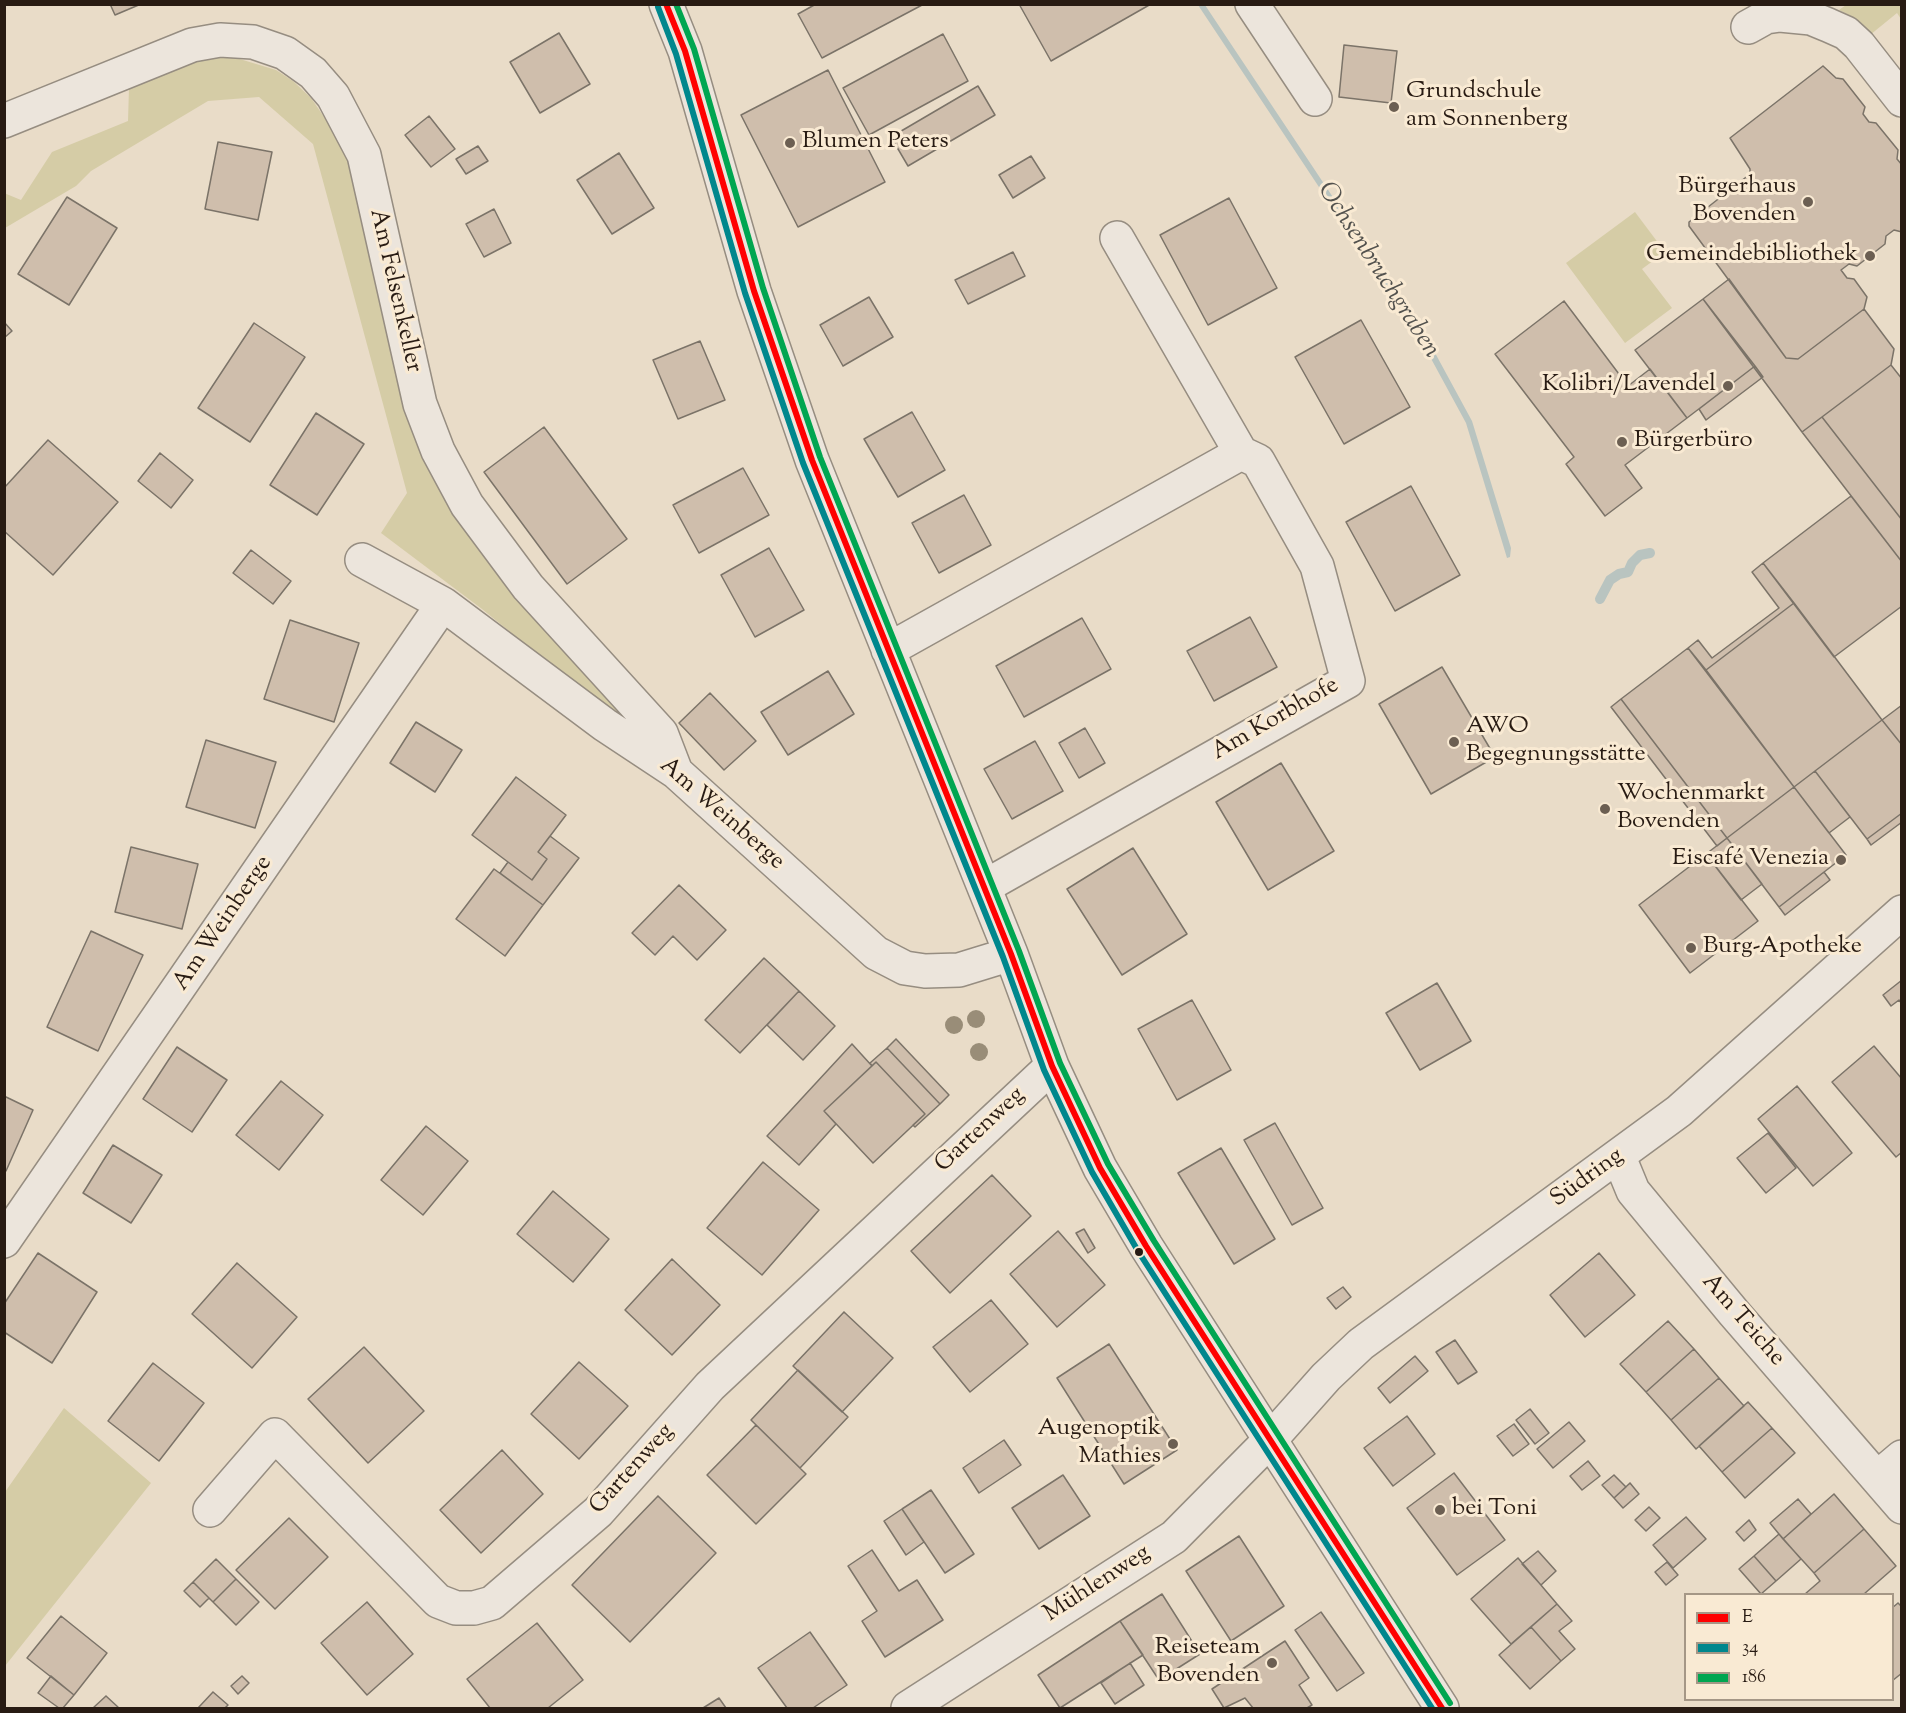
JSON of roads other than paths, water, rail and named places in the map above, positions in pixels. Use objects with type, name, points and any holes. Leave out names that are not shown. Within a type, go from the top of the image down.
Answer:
[{"type":"street","points":[[666,4],[686,51],[753,291],[812,460],[1011,954],[1052,1065],[1100,1168],[1270,1440],[1442,1708]]},
{"type":"street","points":[[1252,4],[1315,99]]},
{"type":"street","points":[[1748,27],[1766,17],[1779,15],[1811,18],[1846,33],[1859,45],[1902,100]]},
{"type":"street","name":"Am Felsenkeller","points":[[8,125],[192,45],[220,40],[253,42],[285,53],[313,73],[333,96],[350,124],[364,156],[420,404],[438,451],[467,506],[528,587],[661,733],[676,772]]},
{"type":"street","name":"Am Korbhofe","points":[[984,887],[1348,681],[1317,566],[1258,461],[1241,453],[1117,238]]},
{"type":"street","points":[[888,650],[1241,453]]},
{"type":"street","name":"Am Weinberge","points":[[362,560],[442,604],[605,725],[676,772],[876,953],[905,968],[925,971],[959,970],[1011,954]]},
{"type":"street","name":"Am Weinberge","points":[[4,1241],[442,604]]},
{"type":"street","name":"Südring","points":[[1270,1440],[1326,1377],[1361,1344],[1618,1157],[1716,1079],[1902,912]]},
{"type":"street","name":"Gartenweg","points":[[210,1510],[274,1435],[438,1601],[465,1608],[492,1603],[598,1512],[710,1386],[1052,1065]]},
{"type":"street","name":"Am Teiche","points":[[1618,1157],[1633,1191],[1734,1313],[1902,1507]]},
{"type":"street","name":"Mühlenweg","points":[[908,1708],[1173,1537],[1270,1440]]},
{"type":"street","points":[[1877,1478],[1902,1457]]},
{"type":"water","name":"Ochsenbruchgraben","points":[[1198,5],[1205,5],[1428,340],[1472,421],[1511,548],[1510,557],[1507,558],[1466,423],[1422,342]]},
{"type":"waterway","points":[[1600,599],[1610,580],[1619,574],[1628,572],[1632,563],[1640,555],[1650,553]]},
{"type":"place","name":"Grundschule am Sonnenberg","points":[[1394,107]]},
{"type":"place","name":"Blumen Peters","points":[[790,143]]},
{"type":"place","name":"Bürgerhaus Bovenden","points":[[1808,202]]},
{"type":"place","name":"Gemeindebibliothek","points":[[1870,256]]},
{"type":"place","name":"Kolibri/Lavendel","points":[[1728,386]]},
{"type":"place","name":"Bürgerbüro","points":[[1622,442]]},
{"type":"place","name":"AWO Begegnungsstätte","points":[[1454,742]]},
{"type":"place","name":"Wochenmarkt Bovenden","points":[[1605,809]]},
{"type":"place","name":"Eiscafé Venezia","points":[[1841,860]]},
{"type":"place","name":"Burg-Apotheke","points":[[1691,948]]},
{"type":"place","name":"Augenoptik Mathies","points":[[1173,1444]]},
{"type":"place","name":"bei Toni","points":[[1440,1510]]},
{"type":"place","name":"Reiseteam Bovenden","points":[[1272,1663]]}]
